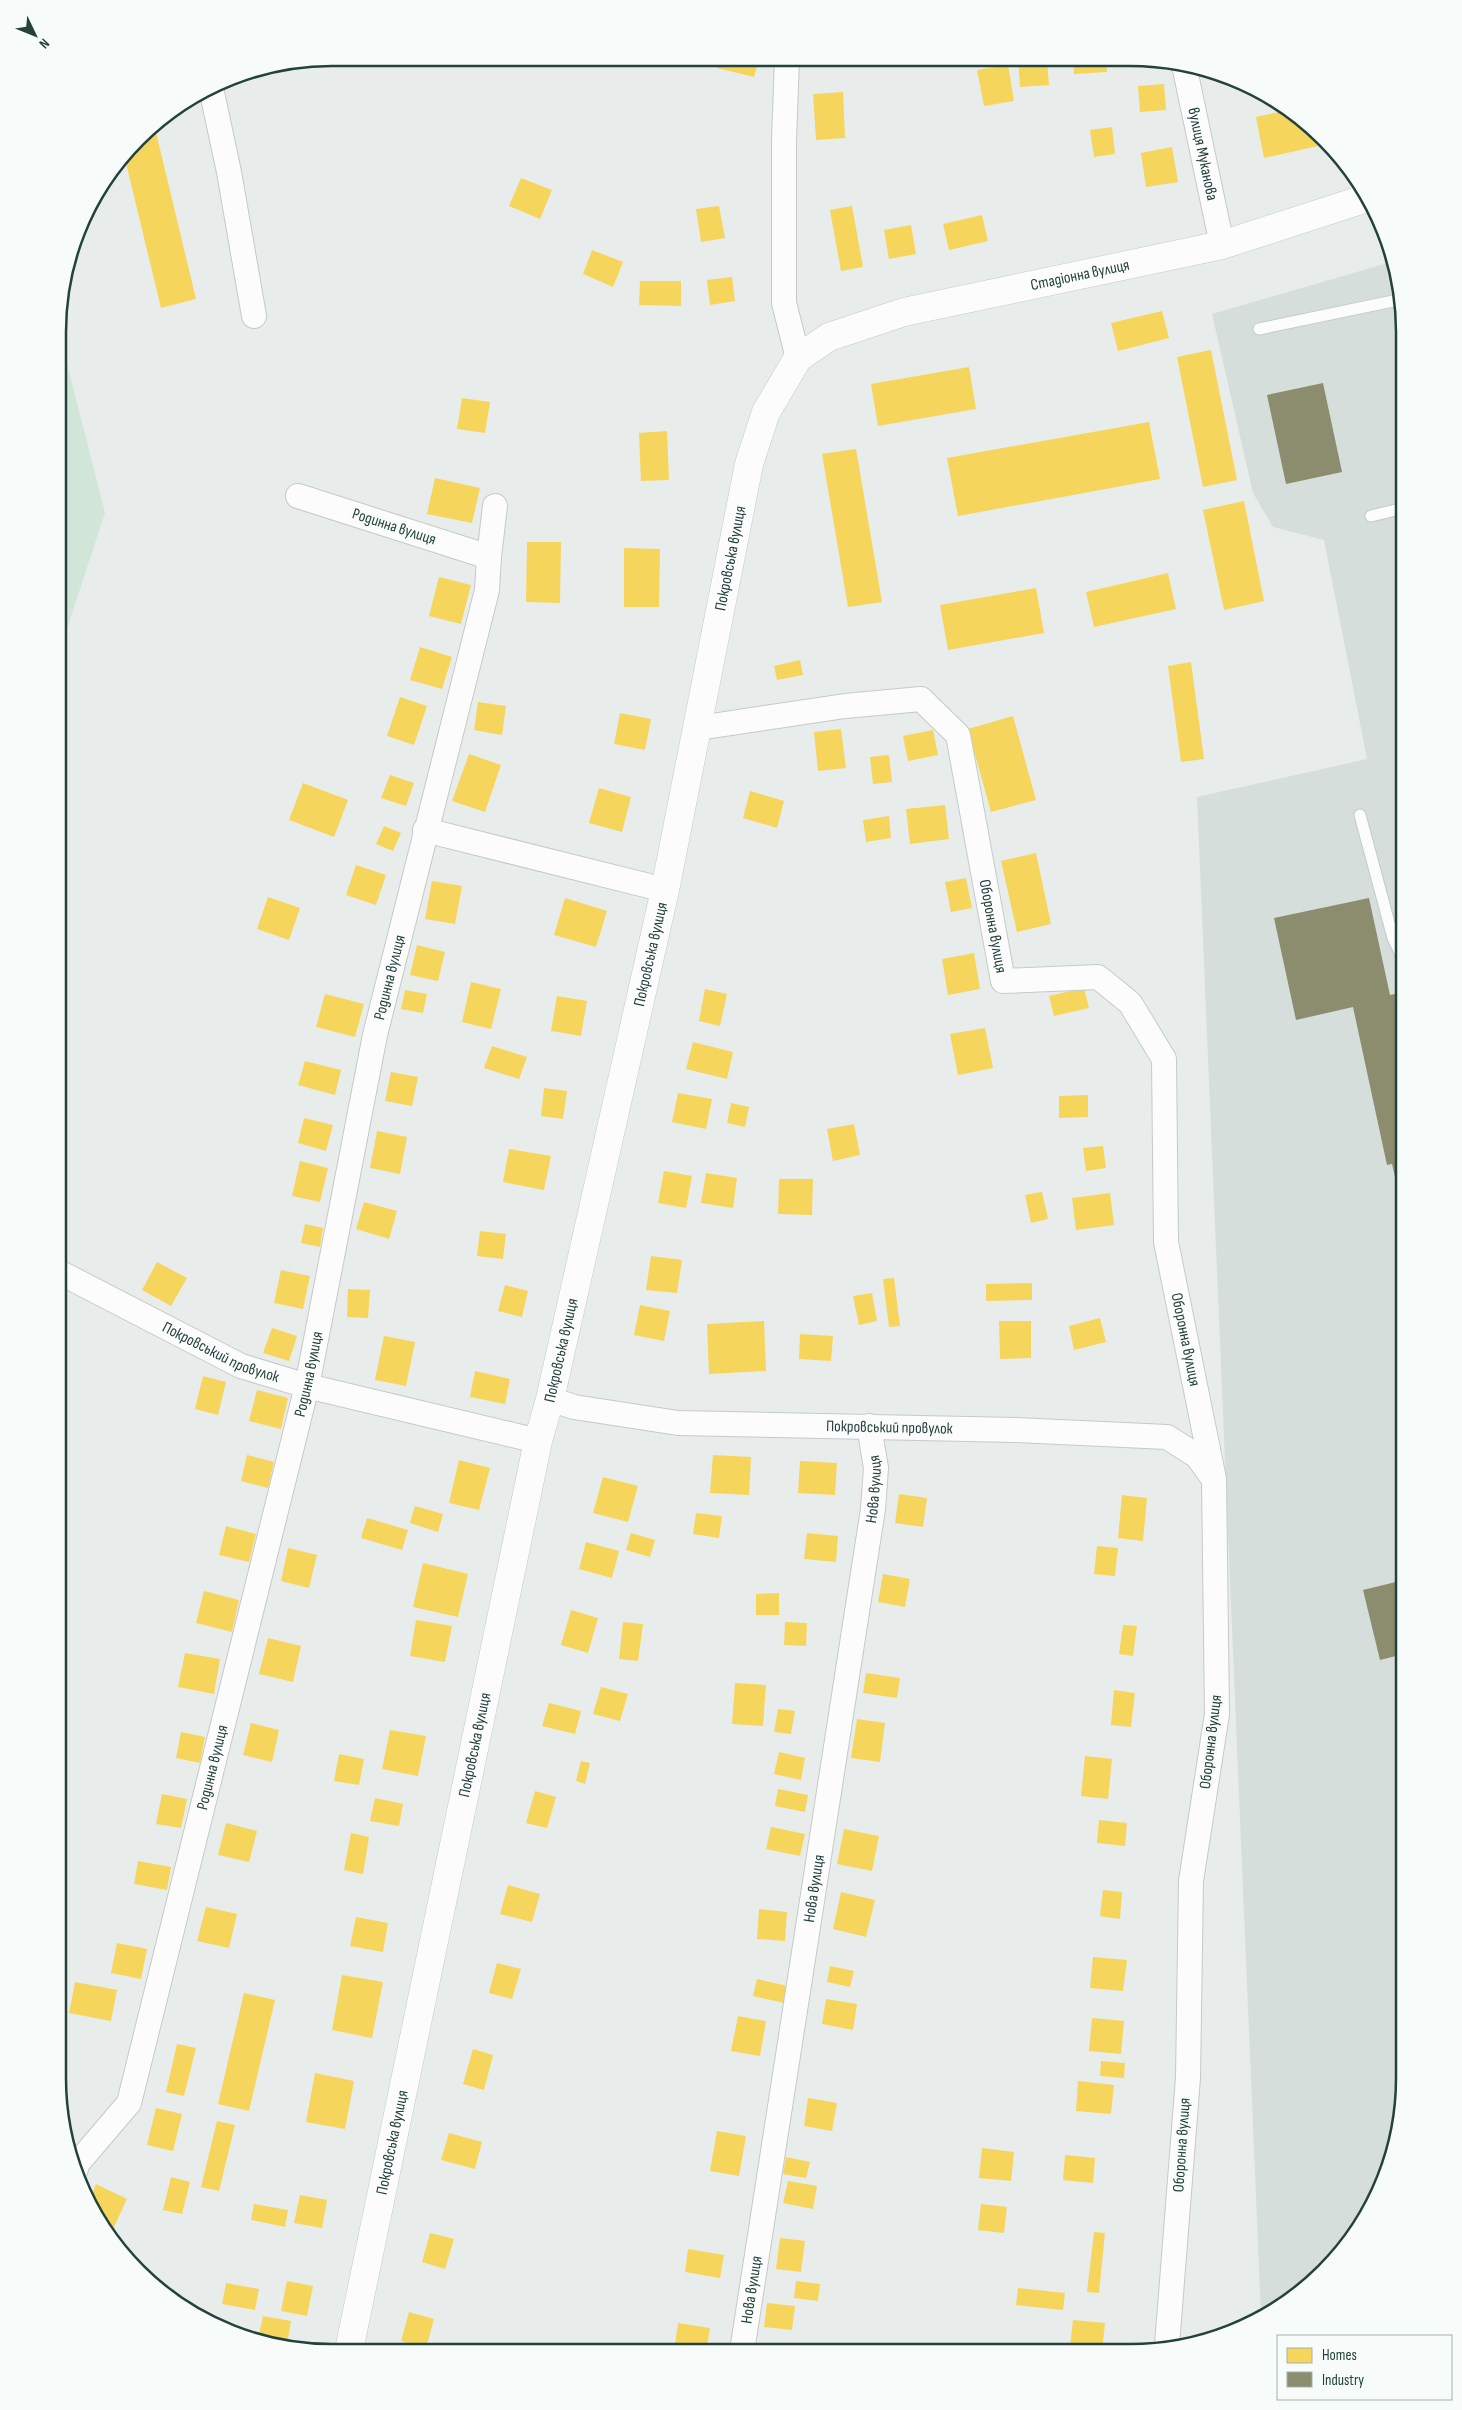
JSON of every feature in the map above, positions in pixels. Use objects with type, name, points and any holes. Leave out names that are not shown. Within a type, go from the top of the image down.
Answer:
[{"type":"street","points":[[787,66],[784,140],[784,302],[798,358]]},
{"type":"street","name":"вулиця Муканова","points":[[1185,72],[1222,245]]},
{"type":"street","points":[[213,95],[229,172],[254,316]]},
{"type":"street","name":"Стадіонна вулиця","points":[[798,358],[829,337],[904,312],[1222,245],[1361,200]]},
{"type":"street","name":"Покровська вулиця","points":[[350,2344],[538,1441],[550,1399],[665,890],[749,464],[766,412],[798,358]]},
{"type":"street","name":"Родинна вулиця","points":[[298,496],[488,557]]},
{"type":"street","name":"Родинна вулиця","points":[[79,2161],[129,2104],[307,1386],[375,1035],[425,830],[487,590],[488,557],[495,506]]},
{"type":"street","name":"Оборонна вулиця","points":[[698,728],[845,706],[921,699],[958,736],[1003,981],[1098,977],[1130,1003],[1164,1059],[1166,1242],[1214,1479],[1218,1714],[1191,1881],[1188,2078],[1167,2341]]},
{"type":"street","points":[[425,830],[665,890]]},
{"type":"street","name":"Покровський провулок","points":[[66,1276],[242,1366],[307,1386],[538,1441]]},
{"type":"street","name":"Покровський провулок","points":[[550,1399],[574,1406],[678,1423],[869,1426],[1166,1437],[1197,1456],[1214,1479]]},
{"type":"street","name":"Нова вулиця","points":[[743,2344],[873,1509],[876,1468],[869,1426]]},
{"type":"lane","points":[[1259,329],[1393,301]]},
{"type":"lane","points":[[1372,516],[1396,510]]},
{"type":"lane","points":[[1360,815],[1396,944]]},
{"type":"shaded area","points":[[1387,263],[1391,280],[1396,332],[1395,2095],[1391,2130],[1382,2163],[1376,2180],[1351,2226],[1330,2253],[1305,2278],[1278,2299],[1261,2309],[1197,797],[1367,759],[1324,540],[1273,527],[1253,493],[1212,314]]},
{"type":"green space","points":[[66,360],[105,513],[66,632]]},
{"type":"building: Homes","points":[[717,66],[757,66],[754,77],[717,68]]},
{"type":"building: Homes","points":[[1008,66],[1014,101],[984,106],[977,70]]},
{"type":"building: Homes","points":[[1018,66],[1047,66],[1049,85],[1020,87]]},
{"type":"building: Homes","points":[[1073,66],[1106,66],[1107,72],[1074,74]]},
{"type":"building: Homes","points":[[1164,84],[1166,110],[1140,112],[1138,86]]},
{"type":"building: Homes","points":[[843,92],[845,138],[816,140],[813,94]]},
{"type":"building: Homes","points":[[1279,112],[1320,146],[1264,158],[1256,117]]},
{"type":"building: Homes","points":[[1112,127],[1115,154],[1094,157],[1090,130]]},
{"type":"building: Homes","points":[[156,133],[196,299],[161,308],[126,164]]},
{"type":"building: Homes","points":[[1172,147],[1178,182],[1146,187],[1141,153]]},
{"type":"building: Homes","points":[[521,178],[552,190],[540,219],[509,206]]},
{"type":"building: Homes","points":[[719,206],[725,238],[701,242],[696,209]]},
{"type":"building: Homes","points":[[852,206],[863,267],[841,271],[830,210]]},
{"type":"building: Homes","points":[[982,215],[988,241],[949,250],[943,224]]},
{"type":"building: Homes","points":[[911,225],[916,254],[889,259],[884,230]]},
{"type":"building: Homes","points":[[592,250],[623,262],[613,287],[583,274]]},
{"type":"building: Homes","points":[[732,277],[735,301],[710,305],[707,280]]},
{"type":"building: Homes","points":[[640,281],[681,281],[681,306],[639,305]]},
{"type":"building: Homes","points":[[1162,311],[1169,338],[1118,351],[1111,323]]},
{"type":"building: Homes","points":[[1211,350],[1237,480],[1203,487],[1177,357]]},
{"type":"building: Homes","points":[[969,367],[976,409],[878,426],[871,384]]},
{"type":"building: Homes","points":[[462,398],[490,402],[485,433],[457,429]]},
{"type":"building: Homes","points":[[1149,422],[1160,479],[958,516],[947,458]]},
{"type":"building: Homes","points":[[667,431],[669,480],[641,481],[639,433]]},
{"type":"building: Homes","points":[[856,449],[882,602],[848,607],[822,454]]},
{"type":"building: Homes","points":[[435,478],[480,488],[472,523],[427,514]]},
{"type":"building: Homes","points":[[1244,501],[1264,601],[1224,610],[1203,510]]},
{"type":"building: Homes","points":[[527,542],[561,542],[560,603],[526,602]]},
{"type":"building: Homes","points":[[624,548],[660,549],[659,607],[624,607]]},
{"type":"building: Homes","points":[[1168,573],[1176,609],[1094,627],[1086,592]]},
{"type":"building: Homes","points":[[439,577],[471,585],[461,624],[429,616]]},
{"type":"building: Homes","points":[[1036,588],[1044,633],[948,650],[940,605]]},
{"type":"building: Homes","points":[[420,647],[452,657],[442,689],[410,680]]},
{"type":"building: Homes","points":[[800,660],[803,675],[777,680],[774,666]]},
{"type":"building: Homes","points":[[1191,662],[1204,759],[1181,762],[1168,666]]},
{"type":"building: Homes","points":[[400,697],[427,706],[414,745],[387,736]]},
{"type":"building: Homes","points":[[478,702],[506,706],[502,735],[474,730]]},
{"type":"building: Homes","points":[[620,713],[651,719],[645,750],[614,744]]},
{"type":"building: Homes","points":[[1013,716],[1036,800],[991,812],[968,729]]},
{"type":"building: Homes","points":[[841,729],[846,768],[818,771],[814,732]]},
{"type":"building: Homes","points":[[933,730],[938,755],[908,761],[903,736]]},
{"type":"building: Homes","points":[[469,754],[501,765],[485,812],[452,801]]},
{"type":"building: Homes","points":[[889,755],[892,782],[873,784],[870,757]]},
{"type":"building: Homes","points":[[390,775],[414,783],[406,806],[381,798]]},
{"type":"building: Homes","points":[[303,783],[348,800],[334,837],[289,820]]},
{"type":"building: Homes","points":[[599,788],[631,797],[622,832],[589,823]]},
{"type":"building: Homes","points":[[750,791],[784,801],[777,828],[743,818]]},
{"type":"building: Homes","points":[[945,805],[949,839],[910,844],[906,809]]},
{"type":"building: Homes","points":[[889,816],[891,838],[866,842],[863,820]]},
{"type":"building: Homes","points":[[384,826],[401,833],[393,851],[376,844]]},
{"type":"building: Homes","points":[[1036,853],[1051,924],[1017,932],[1001,861]]},
{"type":"building: Homes","points":[[356,865],[386,875],[376,905],[346,895]]},
{"type":"building: Homes","points":[[966,878],[972,908],[951,912],[945,882]]},
{"type":"building: Homes","points":[[432,881],[462,886],[455,924],[425,919]]},
{"type":"building: Homes","points":[[268,897],[300,908],[289,940],[257,929]]},
{"type":"building: Homes","points":[[565,898],[607,911],[596,947],[554,935]]},
{"type":"building: Homes","points":[[417,945],[445,952],[438,981],[410,975]]},
{"type":"building: Homes","points":[[974,953],[980,989],[948,995],[942,959]]},
{"type":"building: Homes","points":[[471,982],[501,989],[491,1029],[462,1022]]},
{"type":"building: Homes","points":[[1084,988],[1089,1008],[1054,1016],[1049,996]]},
{"type":"building: Homes","points":[[705,989],[727,994],[720,1026],[699,1021]]},
{"type":"building: Homes","points":[[405,990],[427,994],[423,1013],[401,1009]]},
{"type":"building: Homes","points":[[325,994],[364,1004],[355,1037],[316,1027]]},
{"type":"building: Homes","points":[[557,996],[587,1001],[581,1036],[551,1031]]},
{"type":"building: Homes","points":[[985,1028],[993,1068],[958,1075],[950,1034]]},
{"type":"building: Homes","points":[[693,1042],[733,1052],[727,1079],[686,1069]]},
{"type":"building: Homes","points":[[492,1046],[527,1057],[519,1079],[484,1068]]},
{"type":"building: Homes","points":[[305,1061],[341,1070],[335,1095],[298,1085]]},
{"type":"building: Homes","points":[[391,1072],[418,1077],[412,1106],[385,1101]]},
{"type":"building: Homes","points":[[544,1088],[567,1091],[563,1119],[541,1116]]},
{"type":"building: Homes","points":[[678,1093],[712,1099],[706,1129],[672,1122]]},
{"type":"building: Homes","points":[[1088,1095],[1088,1117],[1059,1118],[1059,1096]]},
{"type":"building: Homes","points":[[731,1103],[749,1107],[745,1127],[727,1123]]},
{"type":"building: Homes","points":[[304,1118],[333,1125],[326,1151],[298,1143]]},
{"type":"building: Homes","points":[[854,1124],[860,1155],[833,1161],[827,1129]]},
{"type":"building: Homes","points":[[377,1131],[407,1137],[400,1174],[370,1168]]},
{"type":"building: Homes","points":[[1103,1146],[1106,1168],[1086,1171],[1083,1148]]},
{"type":"building: Homes","points":[[509,1149],[551,1156],[544,1190],[503,1182]]},
{"type":"building: Homes","points":[[300,1161],[328,1168],[320,1202],[292,1196]]},
{"type":"building: Homes","points":[[664,1171],[692,1176],[686,1208],[658,1203]]},
{"type":"building: Homes","points":[[706,1173],[737,1178],[733,1208],[701,1203]]},
{"type":"building: Homes","points":[[779,1179],[813,1179],[812,1215],[778,1214]]},
{"type":"building: Homes","points":[[1042,1192],[1048,1219],[1031,1223],[1025,1195]]},
{"type":"building: Homes","points":[[1110,1193],[1114,1225],[1076,1230],[1072,1198]]},
{"type":"building: Homes","points":[[364,1202],[397,1211],[389,1239],[356,1229]]},
{"type":"building: Homes","points":[[305,1224],[323,1228],[320,1247],[301,1243]]},
{"type":"building: Homes","points":[[480,1231],[506,1234],[503,1259],[477,1256]]},
{"type":"building: Homes","points":[[651,1256],[682,1260],[677,1293],[646,1290]]},
{"type":"building: Homes","points":[[157,1262],[187,1278],[171,1306],[142,1290]]},
{"type":"building: Homes","points":[[281,1270],[310,1276],[303,1309],[274,1303]]},
{"type":"building: Homes","points":[[894,1278],[900,1326],[889,1327],[883,1279]]},
{"type":"building: Homes","points":[[1032,1283],[1032,1300],[986,1301],[986,1284]]},
{"type":"building: Homes","points":[[505,1285],[528,1291],[522,1317],[498,1311]]},
{"type":"building: Homes","points":[[348,1289],[370,1290],[368,1318],[347,1317]]},
{"type":"building: Homes","points":[[872,1293],[877,1321],[859,1325],[853,1296]]},
{"type":"building: Homes","points":[[640,1305],[670,1311],[664,1341],[634,1335]]},
{"type":"building: Homes","points":[[1100,1318],[1106,1342],[1074,1350],[1069,1326]]},
{"type":"building: Homes","points":[[764,1321],[766,1371],[709,1374],[707,1324]]},
{"type":"building: Homes","points":[[999,1321],[1031,1321],[1031,1358],[1000,1359]]},
{"type":"building: Homes","points":[[272,1328],[297,1336],[289,1361],[263,1353]]},
{"type":"building: Homes","points":[[800,1334],[833,1336],[831,1361],[799,1359]]},
{"type":"building: Homes","points":[[384,1336],[415,1342],[406,1386],[375,1380]]},
{"type":"building: Homes","points":[[475,1371],[510,1379],[505,1404],[470,1397]]},
{"type":"building: Homes","points":[[203,1376],[226,1382],[218,1415],[195,1409]]},
{"type":"building: Homes","points":[[257,1390],[288,1398],[281,1429],[249,1421]]},
{"type":"building: Homes","points":[[247,1455],[274,1462],[268,1488],[241,1481]]},
{"type":"building: Homes","points":[[713,1455],[751,1457],[749,1495],[710,1493]]},
{"type":"building: Homes","points":[[459,1460],[490,1468],[479,1510],[449,1503]]},
{"type":"building: Homes","points":[[800,1461],[837,1463],[835,1495],[798,1493]]},
{"type":"building: Homes","points":[[603,1477],[638,1486],[628,1522],[593,1513]]},
{"type":"building: Homes","points":[[899,1494],[927,1498],[923,1527],[895,1523]]},
{"type":"building: Homes","points":[[1122,1495],[1147,1498],[1143,1541],[1118,1538]]},
{"type":"building: Homes","points":[[415,1506],[443,1514],[438,1532],[410,1523]]},
{"type":"building: Homes","points":[[696,1513],[722,1516],[719,1538],[693,1534]]},
{"type":"building: Homes","points":[[367,1518],[408,1530],[402,1550],[361,1538]]},
{"type":"building: Homes","points":[[226,1526],[256,1534],[249,1562],[219,1555]]},
{"type":"building: Homes","points":[[631,1533],[655,1540],[650,1557],[626,1550]]},
{"type":"building: Homes","points":[[807,1533],[838,1536],[836,1562],[804,1559]]},
{"type":"building: Homes","points":[[586,1542],[619,1551],[612,1578],[579,1569]]},
{"type":"building: Homes","points":[[1097,1546],[1118,1548],[1115,1576],[1094,1574]]},
{"type":"building: Homes","points":[[288,1548],[317,1555],[309,1588],[281,1581]]},
{"type":"building: Homes","points":[[423,1563],[468,1574],[458,1617],[413,1607]]},
{"type":"building: Homes","points":[[883,1574],[910,1579],[905,1607],[878,1602]]},
{"type":"building: Homes","points":[[204,1591],[239,1600],[232,1632],[196,1623]]},
{"type":"building: Homes","points":[[779,1593],[779,1615],[756,1615],[756,1594]]},
{"type":"building: Homes","points":[[571,1610],[598,1618],[588,1653],[561,1645]]},
{"type":"building: Homes","points":[[416,1620],[452,1626],[445,1662],[410,1656]]},
{"type":"building: Homes","points":[[623,1622],[643,1624],[638,1661],[619,1659]]},
{"type":"building: Homes","points":[[785,1622],[807,1623],[806,1646],[784,1645]]},
{"type":"building: Homes","points":[[1123,1625],[1137,1626],[1133,1656],[1119,1654]]},
{"type":"building: Homes","points":[[268,1638],[301,1646],[293,1682],[259,1674]]},
{"type":"building: Homes","points":[[185,1653],[220,1659],[214,1694],[178,1687]]},
{"type":"building: Homes","points":[[866,1673],[900,1678],[897,1698],[863,1693]]},
{"type":"building: Homes","points":[[735,1683],[766,1685],[763,1726],[732,1724]]},
{"type":"building: Homes","points":[[601,1687],[628,1694],[620,1721],[593,1714]]},
{"type":"building: Homes","points":[[1114,1690],[1135,1693],[1131,1727],[1111,1725]]},
{"type":"building: Homes","points":[[549,1703],[581,1711],[575,1734],[542,1726]]},
{"type":"building: Homes","points":[[778,1709],[795,1711],[791,1734],[774,1732]]},
{"type":"building: Homes","points":[[857,1719],[885,1723],[880,1762],[851,1758]]},
{"type":"building: Homes","points":[[251,1723],[279,1730],[272,1762],[243,1755]]},
{"type":"building: Homes","points":[[390,1730],[426,1736],[418,1776],[382,1769]]},
{"type":"building: Homes","points":[[181,1732],[205,1737],[200,1763],[176,1758]]},
{"type":"building: Homes","points":[[779,1752],[805,1758],[801,1780],[774,1774]]},
{"type":"building: Homes","points":[[339,1754],[364,1759],[359,1785],[334,1781]]},
{"type":"building: Homes","points":[[1085,1756],[1112,1759],[1108,1799],[1081,1796]]},
{"type":"building: Homes","points":[[581,1761],[590,1763],[585,1784],[576,1781]]},
{"type":"building: Homes","points":[[778,1789],[808,1795],[805,1812],[775,1806]]},
{"type":"building: Homes","points":[[535,1791],[556,1797],[547,1828],[526,1823]]},
{"type":"building: Homes","points":[[162,1794],[187,1799],[181,1828],[156,1824]]},
{"type":"building: Homes","points":[[375,1798],[403,1804],[399,1826],[370,1821]]},
{"type":"building: Homes","points":[[1099,1820],[1127,1823],[1125,1846],[1097,1843]]},
{"type":"building: Homes","points":[[226,1823],[257,1831],[249,1862],[218,1855]]},
{"type":"building: Homes","points":[[771,1827],[805,1834],[800,1856],[766,1849]]},
{"type":"building: Homes","points":[[844,1829],[879,1836],[872,1871],[837,1864]]},
{"type":"building: Homes","points":[[351,1833],[369,1837],[363,1874],[344,1870]]},
{"type":"building: Homes","points":[[138,1861],[171,1867],[167,1890],[134,1884]]},
{"type":"building: Homes","points":[[508,1885],[540,1894],[532,1922],[500,1914]]},
{"type":"building: Homes","points":[[1103,1890],[1122,1892],[1120,1919],[1100,1916]]},
{"type":"building: Homes","points":[[841,1892],[875,1900],[866,1937],[833,1929]]},
{"type":"building: Homes","points":[[206,1907],[237,1914],[229,1948],[197,1941]]},
{"type":"building: Homes","points":[[759,1909],[787,1912],[785,1941],[757,1939]]},
{"type":"building: Homes","points":[[356,1917],[388,1923],[383,1952],[350,1946]]},
{"type":"building: Homes","points":[[117,1943],[147,1949],[141,1979],[111,1973]]},
{"type":"building: Homes","points":[[1093,1957],[1127,1960],[1123,1991],[1090,1988]]},
{"type":"building: Homes","points":[[497,1963],[521,1969],[512,1999],[489,1993]]},
{"type":"building: Homes","points":[[830,1966],[854,1971],[850,1987],[827,1982]]},
{"type":"building: Homes","points":[[342,1975],[383,1982],[372,2038],[332,2030]]},
{"type":"building: Homes","points":[[757,1979],[788,1986],[784,2003],[753,1996]]},
{"type":"building: Homes","points":[[75,1982],[117,1990],[111,2021],[69,2013]]},
{"type":"building: Homes","points":[[244,1993],[275,2000],[249,2111],[218,2104]]},
{"type":"building: Homes","points":[[826,1999],[857,2004],[853,2030],[822,2024]]},
{"type":"building: Homes","points":[[738,2016],[766,2021],[760,2056],[731,2051]]},
{"type":"building: Homes","points":[[1092,2018],[1124,2021],[1121,2054],[1089,2051]]},
{"type":"building: Homes","points":[[177,2044],[196,2048],[184,2096],[166,2092]]},
{"type":"building: Homes","points":[[473,2049],[493,2055],[484,2090],[463,2084]]},
{"type":"building: Homes","points":[[1101,2061],[1125,2063],[1124,2078],[1100,2076]]},
{"type":"building: Homes","points":[[315,2073],[354,2081],[345,2129],[306,2122]]},
{"type":"building: Homes","points":[[1078,2081],[1114,2085],[1111,2114],[1076,2111]]},
{"type":"building: Homes","points":[[808,2098],[837,2103],[832,2131],[804,2126]]},
{"type":"building: Homes","points":[[156,2108],[182,2114],[173,2151],[147,2145]]},
{"type":"building: Homes","points":[[217,2121],[235,2125],[219,2191],[201,2187]]},
{"type":"building: Homes","points":[[717,2131],[746,2136],[739,2176],[710,2171]]},
{"type":"building: Homes","points":[[449,2133],[482,2142],[475,2169],[441,2160]]},
{"type":"building: Homes","points":[[982,2148],[1014,2152],[1011,2181],[979,2178]]},
{"type":"building: Homes","points":[[1065,2155],[1095,2158],[1093,2183],[1063,2180]]},
{"type":"building: Homes","points":[[786,2157],[810,2162],[806,2178],[783,2174]]},
{"type":"building: Homes","points":[[171,2177],[190,2182],[182,2214],[163,2210]]},
{"type":"building: Homes","points":[[788,2181],[817,2186],[813,2209],[783,2203]]},
{"type":"building: Homes","points":[[96,2184],[127,2199],[113,2229],[102,2211],[93,2192]]},
{"type":"building: Homes","points":[[300,2195],[327,2200],[322,2228],[294,2223]]},
{"type":"building: Homes","points":[[254,2204],[288,2210],[285,2227],[251,2220]]},
{"type":"building: Homes","points":[[981,2204],[1007,2207],[1004,2233],[978,2230]]},
{"type":"building: Homes","points":[[1094,2232],[1105,2233],[1099,2293],[1087,2292]]},
{"type":"building: Homes","points":[[430,2233],[454,2239],[445,2269],[422,2262]]},
{"type":"building: Homes","points":[[780,2238],[805,2241],[801,2272],[776,2269]]},
{"type":"building: Homes","points":[[688,2249],[724,2255],[720,2278],[685,2272]]},
{"type":"building: Homes","points":[[287,2281],[313,2286],[307,2316],[281,2311]]},
{"type":"building: Homes","points":[[796,2281],[820,2284],[818,2301],[794,2298]]},
{"type":"building: Homes","points":[[226,2283],[259,2289],[255,2310],[222,2304]]},
{"type":"building: Homes","points":[[1018,2288],[1065,2293],[1063,2310],[1016,2305]]},
{"type":"building: Homes","points":[[767,2303],[795,2306],[792,2330],[764,2327]]},
{"type":"building: Homes","points":[[409,2312],[434,2319],[427,2344],[412,2344],[401,2341]]},
{"type":"building: Homes","points":[[263,2316],[291,2321],[288,2340],[259,2334]]},
{"type":"building: Homes","points":[[1073,2320],[1105,2323],[1103,2344],[1070,2344]]},
{"type":"building: Homes","points":[[678,2323],[710,2328],[707,2344],[675,2344]]},
{"type":"building: Industry","points":[[1323,383],[1342,472],[1286,484],[1267,395]]},
{"type":"building: Industry","points":[[1369,898],[1390,995],[1396,994],[1396,1181],[1392,1164],[1387,1165],[1353,1007],[1296,1020],[1274,918]]},
{"type":"building: Industry","points":[[1396,1582],[1396,1656],[1380,1660],[1363,1590]]}]
